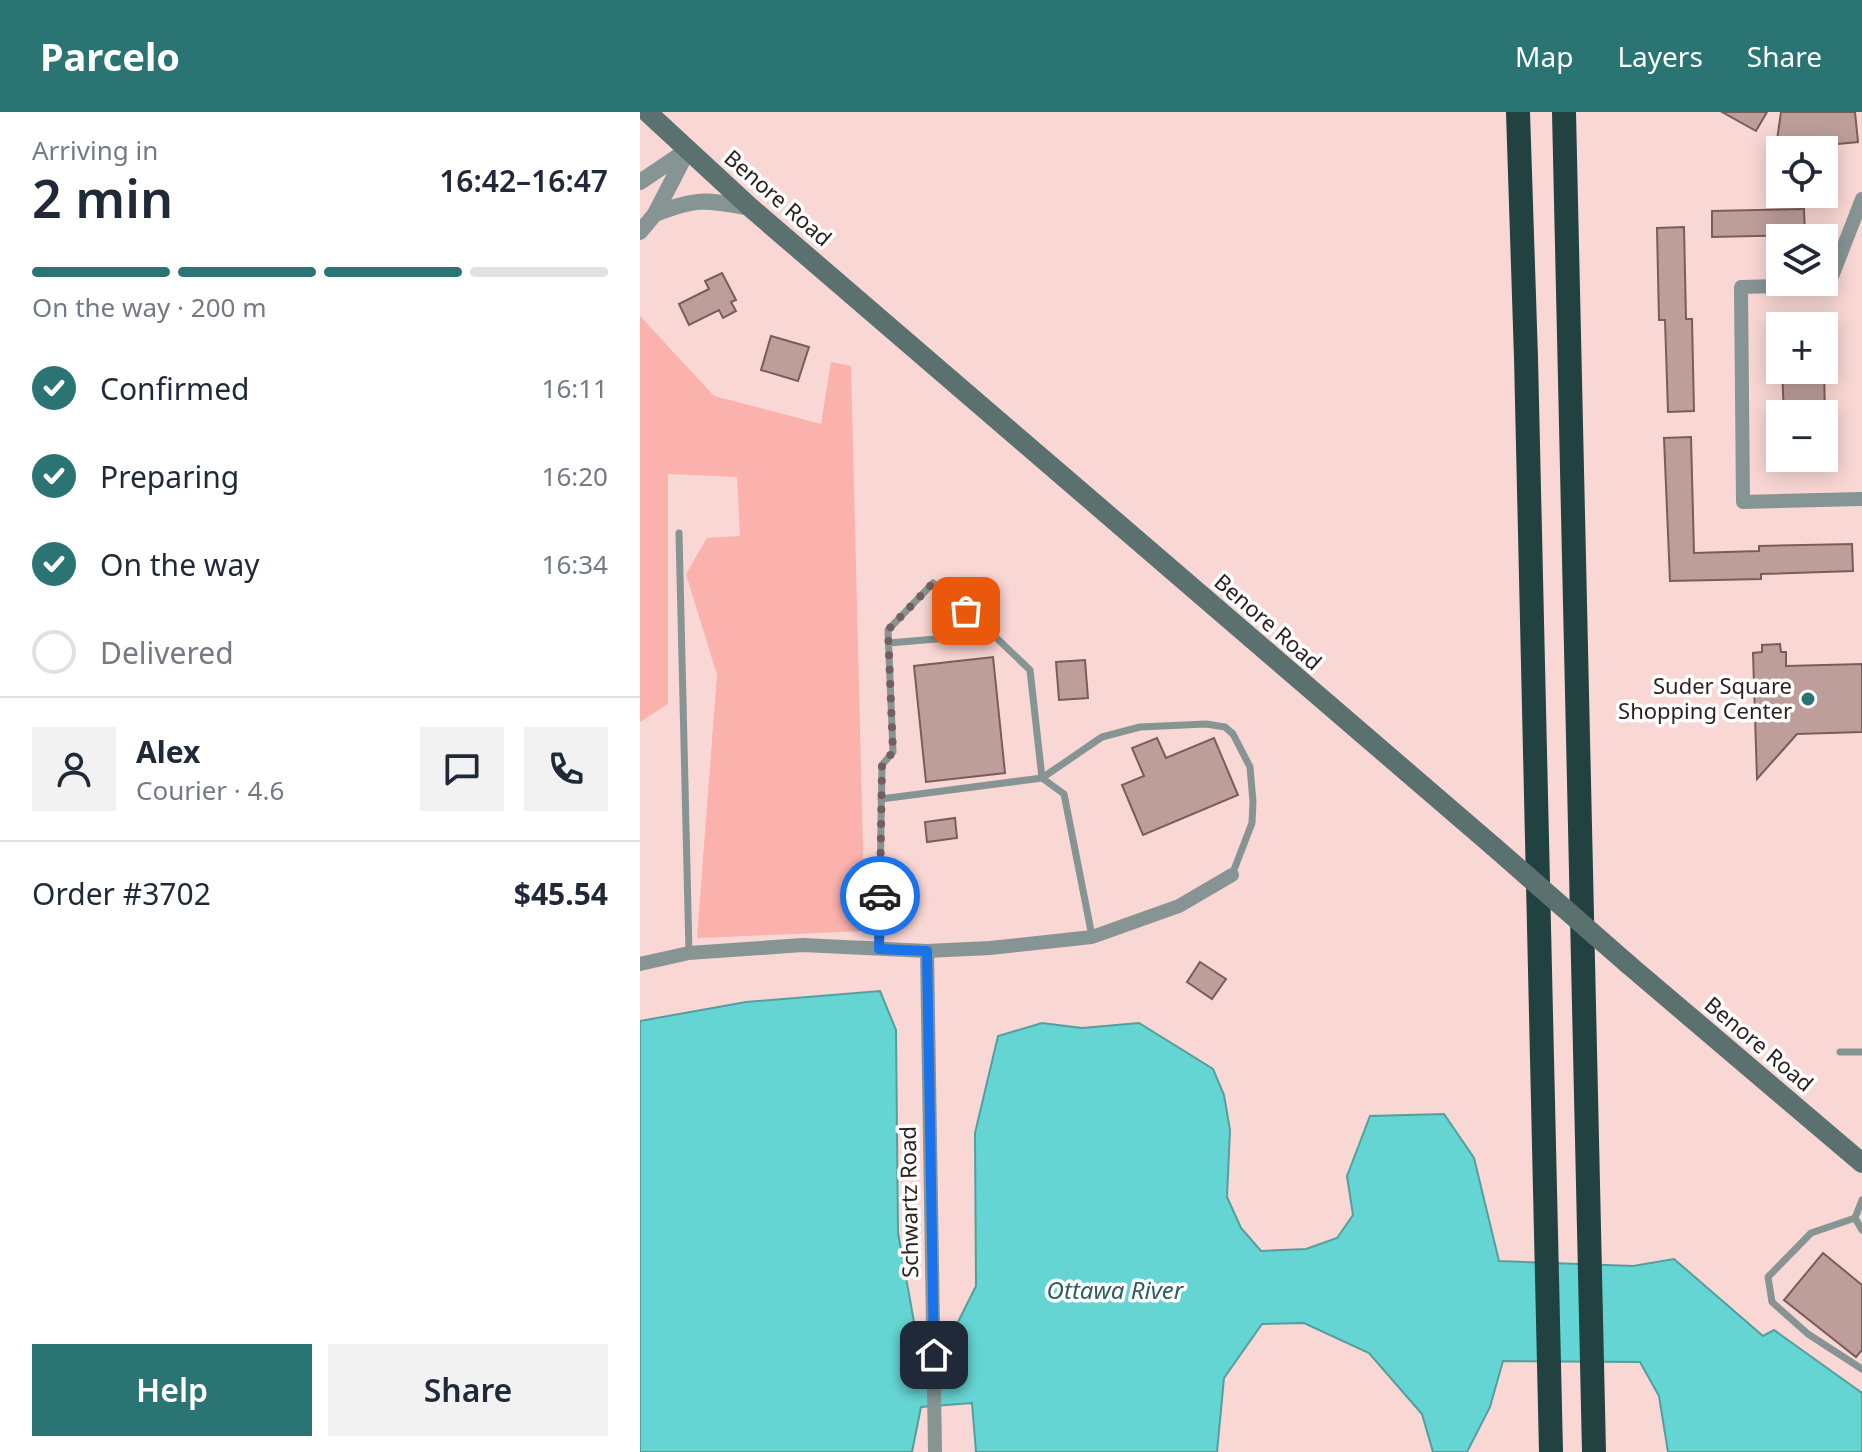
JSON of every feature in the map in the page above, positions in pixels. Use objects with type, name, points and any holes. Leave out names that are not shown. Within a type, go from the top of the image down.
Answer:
[{"type":"highway","points":[[1518,112],[1551,1452]]},
{"type":"highway","points":[[1564,112],[1594,1452]]},
{"type":"main road","name":"Benore Road","points":[[647,112],[751,208],[1862,1163]]},
{"type":"street","points":[[640,182],[688,150]]},
{"type":"street","points":[[640,232],[655,214],[688,150]]},
{"type":"street","points":[[1862,199],[1833,274],[1823,285],[1741,287],[1743,502],[1862,499]]},
{"type":"street","points":[[655,214],[681,204],[705,200],[751,208]]},
{"type":"street","points":[[640,964],[689,953],[803,945],[927,951],[1092,937],[1179,906],[1232,875]]},
{"type":"street","name":"Schwartz Road","points":[[927,951],[935,1452]]},
{"type":"lane","points":[[679,533],[689,953]]},
{"type":"lane","points":[[879,949],[882,765],[893,752],[888,630],[933,583],[1030,670],[1042,778],[1064,794],[1092,937]]},
{"type":"lane","points":[[889,643],[983,635],[983,625]]},
{"type":"lane","points":[[881,799],[1042,778],[1102,737],[1140,727],[1206,724],[1225,727],[1233,734],[1250,767],[1253,802],[1252,823],[1232,875]]},
{"type":"lane","points":[[1840,1052],[1862,1052]]},
{"type":"lane","points":[[1862,1200],[1855,1218],[1811,1233],[1768,1277],[1772,1302],[1808,1334],[1862,1369]]},
{"type":"lane","points":[[1855,1218],[1862,1230]]},
{"type":"shaded area","points":[[640,316],[714,396],[821,424],[831,362],[851,366],[865,931],[697,938],[717,675],[686,574],[707,538],[740,536],[737,477],[668,474],[668,704],[640,722]]},
{"type":"water","name":"Ottawa River","points":[[880,991],[896,1030],[898,1233],[914,1322],[958,1322],[976,1286],[975,1133],[998,1036],[1042,1023],[1082,1028],[1139,1023],[1213,1069],[1224,1095],[1230,1130],[1227,1197],[1241,1228],[1261,1251],[1306,1249],[1337,1238],[1353,1215],[1347,1176],[1370,1116],[1444,1114],[1474,1158],[1499,1261],[1633,1266],[1674,1259],[1763,1336],[1774,1330],[1862,1393],[1862,1452],[1668,1452],[1659,1396],[1640,1362],[1503,1361],[1490,1407],[1467,1452],[1433,1452],[1422,1414],[1369,1353],[1304,1323],[1262,1324],[1224,1378],[1217,1452],[976,1452],[972,1403],[921,1407],[912,1452],[640,1452],[640,1021],[746,1002]]},
{"type":"building","points":[[1722,112],[1767,112],[1756,131]]},
{"type":"building","points":[[1781,112],[1855,112],[1858,142],[1838,144],[1838,136],[1778,136]]},
{"type":"building","points":[[1804,209],[1805,224],[1766,224],[1766,236],[1712,237],[1712,211]]},
{"type":"building","points":[[1684,227],[1686,319],[1692,319],[1694,411],[1668,412],[1665,320],[1659,320],[1657,228]]},
{"type":"building","points":[[722,273],[736,300],[731,302],[736,311],[723,318],[719,310],[689,325],[679,304],[709,289],[705,281]]},
{"type":"building","points":[[771,336],[809,347],[798,381],[761,370]]},
{"type":"building","points":[[1783,384],[1824,384],[1825,400],[1783,400]]},
{"type":"building","points":[[1691,437],[1694,553],[1759,551],[1759,546],[1852,544],[1853,571],[1761,574],[1761,579],[1670,581],[1664,438]]},
{"type":"building","name":"Suder Square Shopping Center","points":[[1780,644],[1781,652],[1786,652],[1786,666],[1862,664],[1862,732],[1797,734],[1757,779],[1753,653],[1762,652],[1762,645]]},
{"type":"building","points":[[993,657],[1005,773],[926,782],[914,666]]},
{"type":"building","points":[[1085,660],[1088,698],[1059,700],[1056,662]]},
{"type":"building","points":[[1157,738],[1166,758],[1214,738],[1238,795],[1143,835],[1122,785],[1144,776],[1132,748]]},
{"type":"building","points":[[955,818],[957,838],[927,842],[925,822]]},
{"type":"building","points":[[1200,962],[1226,979],[1212,999],[1187,982]]},
{"type":"building","points":[[1823,1253],[1862,1285],[1862,1350],[1856,1357],[1784,1300]]},
{"type":"way so far","points":[[880,896],[882,765],[893,752],[888,630],[933,583],[966,611]]},
{"type":"place","name":"Suder Square Shopping Center","points":[[1808,699]]},
{"type":"route","points":[[880,896],[879,949],[927,951],[934,1355]]}]
